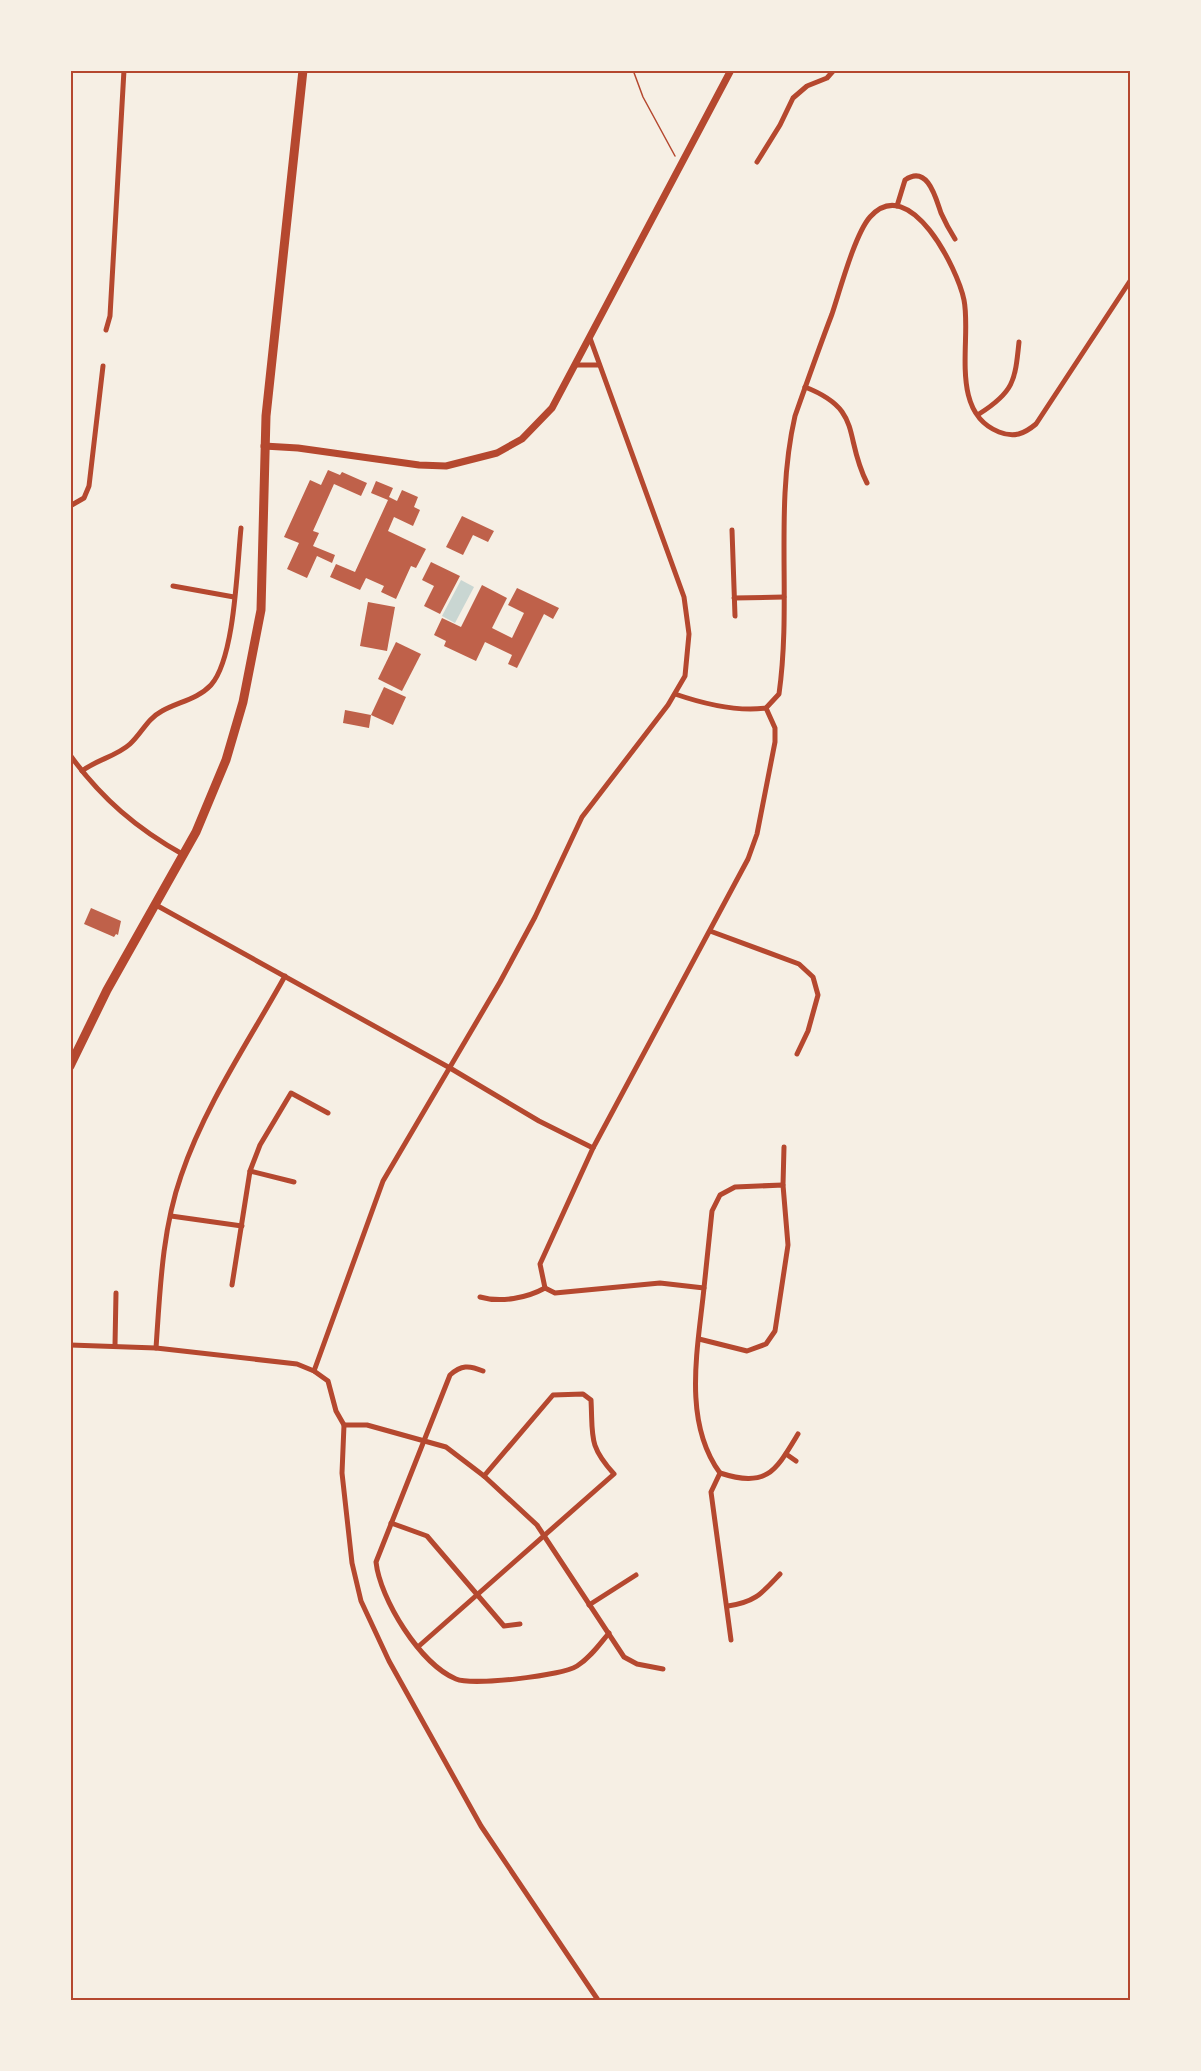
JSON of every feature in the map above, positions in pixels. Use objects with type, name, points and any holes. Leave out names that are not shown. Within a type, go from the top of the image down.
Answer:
[{"type":"main road","points":[[70,1066],[107,990],[185,856],[226,760],[243,702],[261,610],[264,446],[274,328],[303,70]]},
{"type":"street","points":[[106,330],[110,316],[124,70]]},
{"type":"street","points":[[264,446],[298,448],[419,465],[446,466],[470,462],[497,453],[522,439],[552,408],[731,70]]},
{"type":"street","points":[[757,162],[793,98],[807,86],[826,78],[834,70]]},
{"type":"street","points":[[897,206],[903,184],[908,178],[916,177],[926,181],[935,191],[940,210],[955,239]]},
{"type":"street","points":[[675,694],[726,708],[766,708],[779,694],[784,597],[786,464],[795,416],[865,225],[874,213],[897,206],[914,215],[927,227],[948,256],[964,301],[965,380],[968,394],[979,414],[990,427],[1006,435],[1022,434],[1036,424],[1131,281]]},
{"type":"street","points":[[314,1371],[383,1181],[535,917],[582,817],[675,694],[685,676],[688,647],[686,607],[590,338]]},
{"type":"street","points":[[979,414],[998,402],[1016,376],[1019,342]]},
{"type":"street","points":[[576,365],[599,365]]},
{"type":"street","points":[[70,506],[84,498],[89,486],[103,366]]},
{"type":"street","points":[[805,387],[830,398],[845,412],[849,422],[854,454],[867,483]]},
{"type":"street","points":[[82,771],[131,744],[148,720],[161,711],[201,694],[211,685],[223,662],[242,528]]},
{"type":"street","points":[[732,530],[735,616]]},
{"type":"street","points":[[173,586],[234,597]]},
{"type":"street","points":[[734,598],[784,597]]},
{"type":"street","points":[[545,1288],[540,1264],[592,1148],[748,859],[757,834],[775,742],[775,728],[766,708]]},
{"type":"street","points":[[70,755],[106,800],[128,819],[185,856]]},
{"type":"street","points":[[156,905],[450,1068],[539,1121],[592,1148]]},
{"type":"street","points":[[710,931],[799,963],[813,977],[818,995],[808,1031],[797,1054]]},
{"type":"street","points":[[156,1348],[161,1279],[180,1176],[200,1129],[285,976]]},
{"type":"street","points":[[232,1285],[250,1171],[260,1145],[291,1093],[328,1113]]},
{"type":"street","points":[[699,1339],[747,1351],[766,1344],[775,1331],[788,1245],[783,1185],[784,1147]]},
{"type":"street","points":[[250,1171],[294,1182]]},
{"type":"street","points":[[783,1185],[735,1187],[720,1195],[712,1211],[694,1374],[702,1440],[709,1457],[720,1473],[743,1480],[767,1476],[786,1454],[798,1434]]},
{"type":"street","points":[[171,1216],[242,1226]]},
{"type":"street","points":[[545,1288],[555,1293],[660,1283],[704,1288]]},
{"type":"street","points":[[480,1297],[490,1300],[531,1296],[545,1288]]},
{"type":"street","points":[[116,1293],[116,1345]]},
{"type":"street","points":[[70,1345],[156,1348],[297,1364],[314,1371],[328,1381],[336,1411],[344,1425],[342,1473],[352,1563],[362,1601],[389,1661],[481,1826],[598,2001]]},
{"type":"street","points":[[483,1371],[471,1366],[458,1368],[450,1375],[376,1562],[377,1574],[397,1622],[439,1669],[457,1680],[474,1681],[561,1674],[589,1657],[609,1633]]},
{"type":"street","points":[[419,1646],[614,1474],[597,1455],[591,1400],[583,1394],[553,1395],[484,1476]]},
{"type":"street","points":[[344,1425],[367,1425],[446,1447],[484,1476],[537,1524],[624,1657],[637,1664],[663,1668]]},
{"type":"street","points":[[786,1454],[796,1461]]},
{"type":"street","points":[[720,1473],[711,1492],[731,1640]]},
{"type":"street","points":[[391,1523],[427,1536],[504,1626],[520,1624]]},
{"type":"street","points":[[728,1606],[749,1603],[780,1574]]},
{"type":"street","points":[[589,1605],[636,1575]]},
{"type":"path","points":[[633,70],[644,97],[681,166]]},
{"type":"shaded area","points":[[461,580],[474,587],[455,623],[442,616]]},
{"type":"building","points":[[328,470],[340,475],[342,472],[367,483],[361,496],[334,484],[313,531],[319,533],[313,546],[335,555],[332,563],[317,556],[307,578],[287,569],[299,543],[284,537],[310,480],[321,485]]},
{"type":"building","points":[[376,481],[393,488],[389,497],[397,501],[402,490],[418,497],[414,507],[420,510],[413,526],[394,517],[388,531],[426,549],[416,568],[411,566],[396,599],[381,592],[384,586],[366,578],[360,590],[330,577],[336,564],[355,572],[388,500],[371,493]]},
{"type":"building","points":[[462,516],[494,531],[488,542],[473,535],[463,555],[446,547]]},
{"type":"building","points":[[431,562],[460,576],[440,614],[424,606],[434,586],[422,580]]},
{"type":"building","points":[[482,585],[507,598],[492,628],[512,638],[524,613],[508,605],[517,588],[559,608],[553,619],[544,614],[517,668],[508,664],[512,655],[485,642],[476,661],[444,646],[446,641],[434,635],[442,618],[461,627]]},
{"type":"building","points":[[368,602],[395,607],[387,651],[360,646]]},
{"type":"building","points":[[396,642],[421,654],[402,691],[378,679]]},
{"type":"building","points":[[384,687],[406,697],[393,725],[371,715]]},
{"type":"building","points":[[345,710],[371,715],[369,728],[343,723]]},
{"type":"building","points":[[91,908],[121,921],[118,935],[114,937],[84,924]]}]
